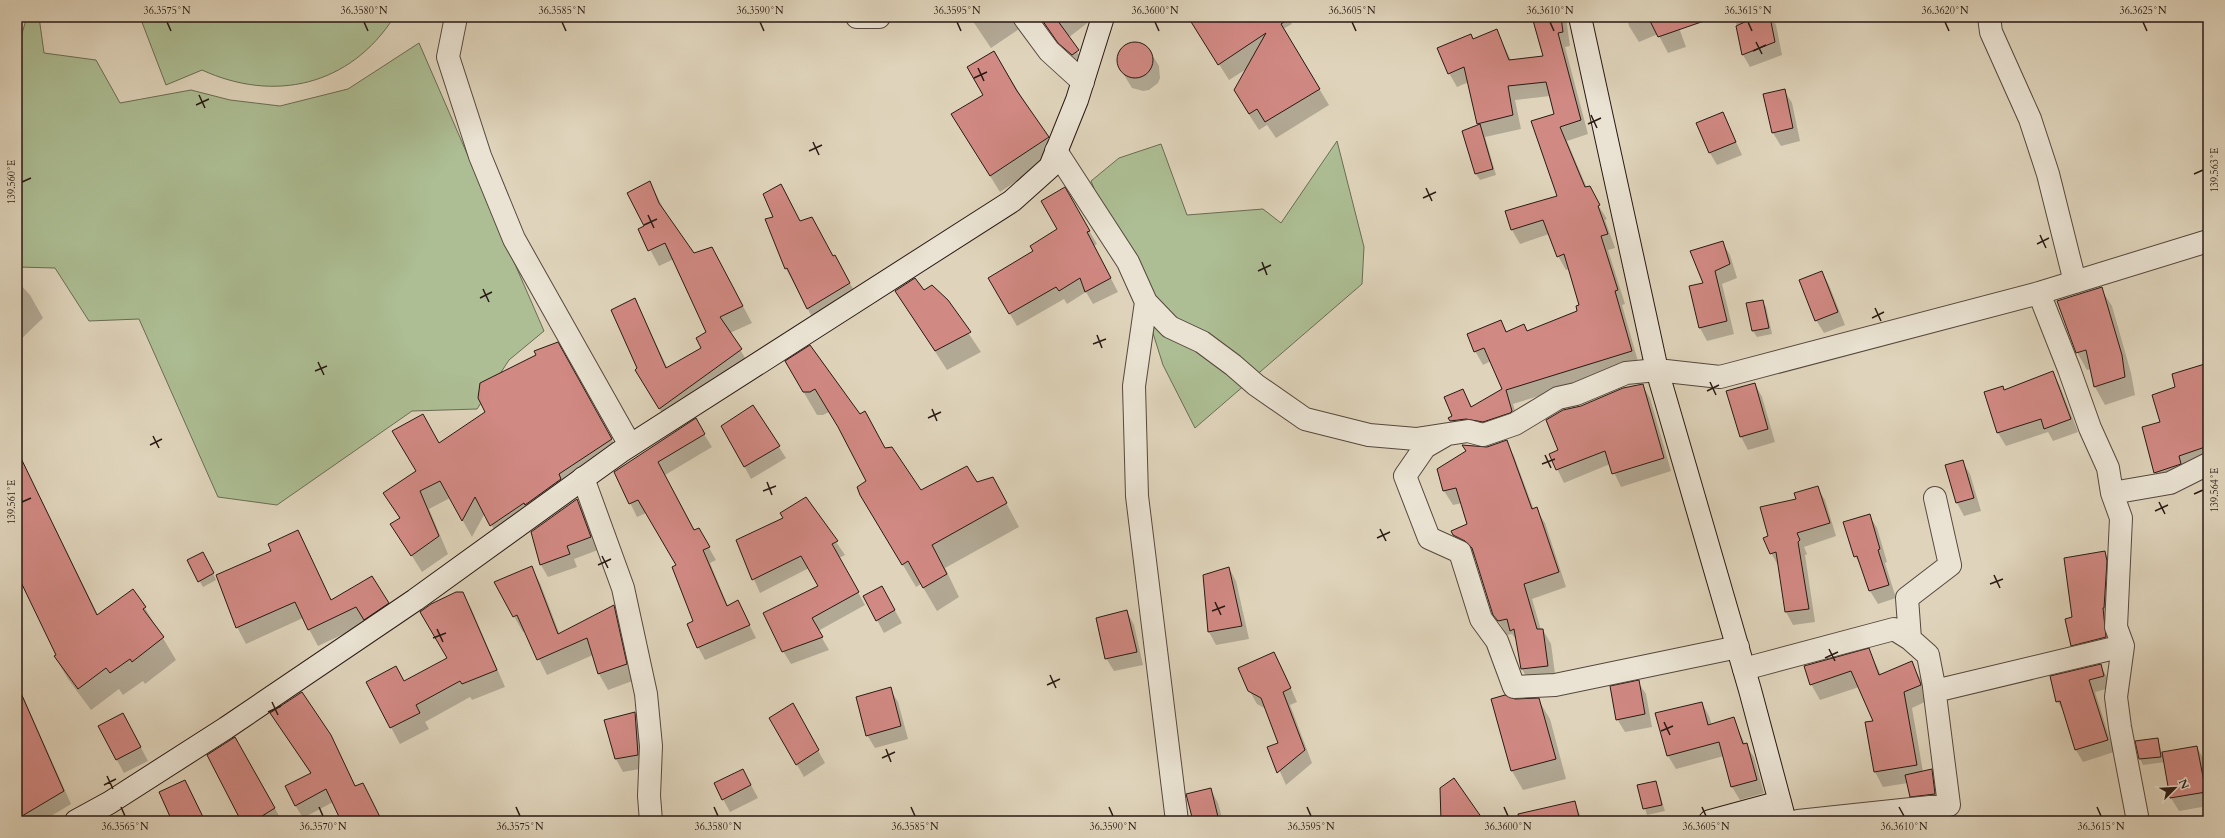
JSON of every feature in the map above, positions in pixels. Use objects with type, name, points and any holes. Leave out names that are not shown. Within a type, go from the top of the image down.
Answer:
[{"type":"street","points":[[456,17],[448,57],[480,156],[514,239],[630,445]]},
{"type":"street","points":[[857,17],[879,17]]},
{"type":"street","points":[[1024,17],[1049,51],[1082,82]]},
{"type":"street","points":[[76,821],[109,803],[232,724],[415,600],[630,445],[1012,201],[1050,167],[1082,82],[1103,17]]},
{"type":"street","points":[[1580,17],[1657,370],[1738,647],[1782,811],[1710,821]]},
{"type":"street","points":[[1989,17],[1991,32],[2030,119],[2048,174],[2075,282]]},
{"type":"street","points":[[1056,151],[1128,262],[1146,302],[1170,327],[1202,342],[1233,365],[1256,385],[1305,419],[1369,435],[1416,439],[1468,431],[1483,435],[1515,424],[1558,398],[1576,394],[1626,373],[1657,370],[1720,376],[2039,293],[2208,241]]},
{"type":"street","points":[[2039,293],[2069,369],[2090,428],[2108,468],[2112,493],[2121,518],[2116,627],[2123,646],[2116,697],[2120,727],[2138,821]]},
{"type":"street","points":[[1146,302],[1134,386],[1137,496],[1177,821]]},
{"type":"street","points":[[1449,434],[1426,447],[1405,476],[1429,538],[1460,552],[1481,619],[1497,640],[1514,687],[1556,685],[1738,647]]},
{"type":"street","points":[[2112,493],[2170,483],[2208,464]]},
{"type":"street","points":[[583,478],[623,588],[646,694],[651,746],[649,796],[651,821]]},
{"type":"street","points":[[1910,639],[1907,598],[1950,565],[1935,498]]},
{"type":"street","points":[[1744,669],[1894,629],[1910,639],[1928,655],[1934,687],[1949,805],[1798,821]]},
{"type":"street","points":[[1934,687],[1936,691],[2123,646]]},
{"type":"green space","points":[[27,17],[39,17],[44,53],[96,60],[120,103],[191,90],[230,100],[280,106],[348,89],[419,43],[544,331],[509,360],[477,409],[412,411],[277,505],[218,497],[139,319],[89,321],[55,268],[17,267],[17,49]]},
{"type":"green space","points":[[140,17],[394,17],[376,40],[356,59],[333,73],[308,82],[283,86],[256,85],[229,80],[202,70],[166,85]]},
{"type":"green space","points":[[1337,141],[1364,247],[1362,284],[1195,428],[1163,365],[1152,330],[1091,181],[1119,158],[1161,144],[1187,215],[1263,209],[1281,223]]},
{"type":"building","points":[[1040,17],[1055,17],[1079,50],[1072,55],[1058,43]]},
{"type":"building","points":[[1188,17],[1291,17],[1281,24],[1320,89],[1265,122],[1257,109],[1249,114],[1234,90],[1266,33],[1218,65]]},
{"type":"building","points":[[1532,17],[1561,17],[1563,32],[1558,33],[1581,120],[1560,127],[1585,187],[1590,186],[1600,205],[1598,206],[1608,234],[1601,236],[1618,290],[1615,291],[1632,351],[1506,390],[1512,411],[1510,413],[1483,422],[1466,419],[1450,421],[1448,418],[1452,416],[1444,397],[1463,389],[1471,407],[1502,389],[1484,348],[1474,352],[1467,334],[1501,320],[1506,332],[1524,324],[1527,331],[1577,311],[1576,306],[1579,305],[1564,254],[1557,257],[1543,220],[1511,230],[1505,211],[1557,196],[1531,121],[1554,114],[1546,82],[1508,86],[1513,115],[1477,124],[1464,67],[1448,74],[1437,48],[1471,34],[1473,39],[1497,29],[1509,60],[1543,56]]},
{"type":"building","points":[[1648,17],[1707,17],[1707,20],[1658,37]]},
{"type":"building","points":[[1756,17],[1770,17],[1775,42],[1742,55],[1736,26]]},
{"type":"building","points":[[1139,42],[1148,47],[1152,53],[1152,67],[1148,73],[1139,78],[1131,78],[1122,73],[1118,67],[1117,56],[1122,47],[1128,43]]},
{"type":"building","points":[[994,51],[1017,91],[1049,137],[990,176],[951,114],[983,95],[967,67]]},
{"type":"building","points":[[1785,89],[1793,128],[1772,133],[1763,94]]},
{"type":"building","points":[[1723,112],[1736,142],[1709,153],[1696,123]]},
{"type":"building","points":[[1480,124],[1493,169],[1475,174],[1462,131]]},
{"type":"building","points":[[650,181],[659,203],[694,253],[712,247],[743,306],[720,317],[742,349],[659,409],[635,370],[637,368],[611,310],[635,298],[666,368],[701,348],[696,338],[706,332],[665,243],[648,251],[638,229],[644,226],[627,193]]},
{"type":"building","points":[[781,184],[800,221],[812,217],[833,256],[835,255],[850,283],[807,309],[787,268],[785,269],[765,219],[773,217],[763,194]]},
{"type":"building","points":[[1065,187],[1090,231],[1087,232],[1111,278],[1085,292],[1080,278],[1059,291],[1056,287],[1009,314],[988,278],[1033,251],[1030,246],[1057,229],[1041,201]]},
{"type":"building","points":[[1723,241],[1730,264],[1715,271],[1727,321],[1699,328],[1689,286],[1703,283],[1690,251]]},
{"type":"building","points":[[1822,271],[1838,312],[1815,321],[1799,280]]},
{"type":"building","points":[[915,278],[924,290],[932,285],[948,300],[971,332],[935,351],[895,291]]},
{"type":"building","points":[[2102,287],[2122,355],[2125,377],[2094,387],[2086,350],[2076,353],[2057,301]]},
{"type":"building","points":[[1763,300],[1769,328],[1752,331],[1746,303]]},
{"type":"building","points":[[558,342],[612,439],[559,474],[561,479],[525,505],[524,503],[490,526],[475,497],[462,521],[440,481],[420,491],[439,536],[411,556],[390,524],[400,518],[383,493],[416,471],[392,431],[423,414],[439,443],[485,412],[478,398],[480,383],[536,355],[534,351]]},
{"type":"building","points":[[810,345],[860,414],[865,411],[885,448],[892,447],[921,490],[967,466],[977,482],[993,477],[1007,503],[932,545],[947,574],[923,588],[908,561],[902,565],[860,495],[857,487],[866,481],[838,427],[815,389],[810,392],[803,392],[785,361]]},
{"type":"building","points":[[2208,363],[2208,446],[2179,456],[2181,464],[2154,473],[2142,427],[2160,422],[2152,395],[2175,387],[2172,374]]},
{"type":"building","points":[[2053,371],[2071,419],[2044,429],[2041,419],[1997,433],[1984,392],[2003,386],[2004,390]]},
{"type":"building","points":[[1755,383],[1768,429],[1740,437],[1726,391]]},
{"type":"building","points":[[1643,384],[1664,458],[1612,474],[1605,451],[1556,470],[1549,454],[1558,450],[1546,420],[1563,410],[1581,406],[1623,388]]},
{"type":"building","points":[[753,405],[780,446],[744,467],[721,426]]},
{"type":"building","points":[[696,418],[705,434],[658,462],[694,530],[699,528],[710,547],[703,550],[727,606],[738,600],[750,625],[697,648],[687,624],[693,621],[672,567],[676,565],[638,500],[629,504],[614,472]]},
{"type":"building","points":[[1507,440],[1532,509],[1537,507],[1559,572],[1524,584],[1537,629],[1543,629],[1548,666],[1521,669],[1514,629],[1510,631],[1507,619],[1498,621],[1493,615],[1472,548],[1465,541],[1453,535],[1451,531],[1467,524],[1456,488],[1443,491],[1437,469],[1466,451],[1462,445],[1487,447]]},
{"type":"building","points":[[17,450],[97,615],[133,589],[146,607],[143,609],[164,637],[132,662],[130,659],[110,673],[106,668],[78,689],[54,656],[56,655],[17,574]]},
{"type":"building","points":[[1963,460],[1974,498],[1956,503],[1945,465]]},
{"type":"building","points":[[1818,486],[1830,523],[1797,533],[1800,540],[1798,542],[1809,609],[1785,612],[1776,552],[1770,554],[1763,538],[1768,536],[1760,507],[1796,499],[1794,493]]},
{"type":"building","points":[[806,497],[838,541],[832,544],[859,592],[812,618],[823,637],[782,652],[763,613],[818,586],[801,556],[752,580],[736,540],[783,518],[780,513]]},
{"type":"building","points":[[577,499],[591,537],[567,546],[570,554],[540,565],[531,532]]},
{"type":"building","points":[[1870,514],[1880,549],[1878,550],[1889,585],[1869,591],[1857,556],[1854,557],[1843,522]]},
{"type":"building","points":[[298,530],[331,600],[372,576],[389,603],[364,620],[356,607],[308,630],[295,602],[236,628],[216,575],[271,551],[268,544]]},
{"type":"building","points":[[2105,551],[2107,561],[2103,608],[2106,637],[2071,646],[2065,619],[2072,617],[2064,558]]},
{"type":"building","points":[[203,552],[214,573],[198,582],[187,560]]},
{"type":"building","points":[[532,566],[558,634],[614,605],[627,664],[598,674],[587,638],[537,660],[517,615],[513,617],[494,582]]},
{"type":"building","points":[[1229,567],[1242,626],[1208,632],[1203,575]]},
{"type":"building","points":[[882,586],[895,610],[876,621],[863,596]]},
{"type":"building","points":[[456,592],[463,592],[497,670],[462,684],[460,681],[416,705],[420,713],[390,728],[366,682],[396,666],[404,681],[447,658],[420,612],[431,604]]},
{"type":"building","points":[[1127,610],[1137,652],[1105,659],[1096,618]]},
{"type":"building","points":[[1869,648],[1879,675],[1912,661],[1921,685],[1904,692],[1917,765],[1874,772],[1865,722],[1873,721],[1851,671],[1810,685],[1804,666]]},
{"type":"building","points":[[1274,652],[1291,688],[1283,692],[1305,750],[1277,773],[1267,747],[1278,743],[1261,698],[1248,691],[1238,668]]},
{"type":"building","points":[[2101,664],[2104,676],[2089,680],[2108,740],[2075,750],[2060,701],[2056,702],[2050,676]]},
{"type":"building","points":[[1639,680],[1645,714],[1616,720],[1610,686]]},
{"type":"building","points":[[17,684],[64,791],[17,819]]},
{"type":"building","points":[[891,687],[901,726],[866,736],[856,697]]},
{"type":"building","points":[[302,692],[331,735],[355,786],[363,783],[382,821],[341,821],[326,789],[295,806],[285,786],[311,773],[270,713]]},
{"type":"building","points":[[1505,695],[1515,699],[1539,698],[1556,759],[1511,771],[1491,699]]},
{"type":"building","points":[[1702,702],[1708,725],[1734,717],[1743,744],[1747,743],[1757,780],[1731,787],[1719,742],[1667,756],[1655,713]]},
{"type":"building","points":[[793,703],[819,750],[796,765],[769,718]]},
{"type":"building","points":[[635,712],[638,755],[615,759],[604,720]]},
{"type":"building","points":[[123,713],[141,747],[116,760],[98,726]]},
{"type":"building","points":[[235,737],[275,808],[254,821],[241,821],[207,755]]},
{"type":"building","points":[[2158,738],[2161,757],[2139,759],[2135,741]]},
{"type":"building","points":[[2197,746],[2206,792],[2170,798],[2162,752]]},
{"type":"building","points":[[743,769],[751,785],[722,800],[714,783]]},
{"type":"building","points":[[1932,769],[1935,794],[1910,797],[1905,775]]},
{"type":"building","points":[[1454,778],[1484,821],[1441,821],[1440,788]]},
{"type":"building","points":[[185,780],[205,821],[172,821],[159,792]]},
{"type":"building","points":[[1656,781],[1662,805],[1643,809],[1637,785]]},
{"type":"building","points":[[1211,788],[1219,821],[1193,821],[1186,794]]},
{"type":"building","points":[[1575,801],[1580,821],[1519,821],[1518,814]]}]
